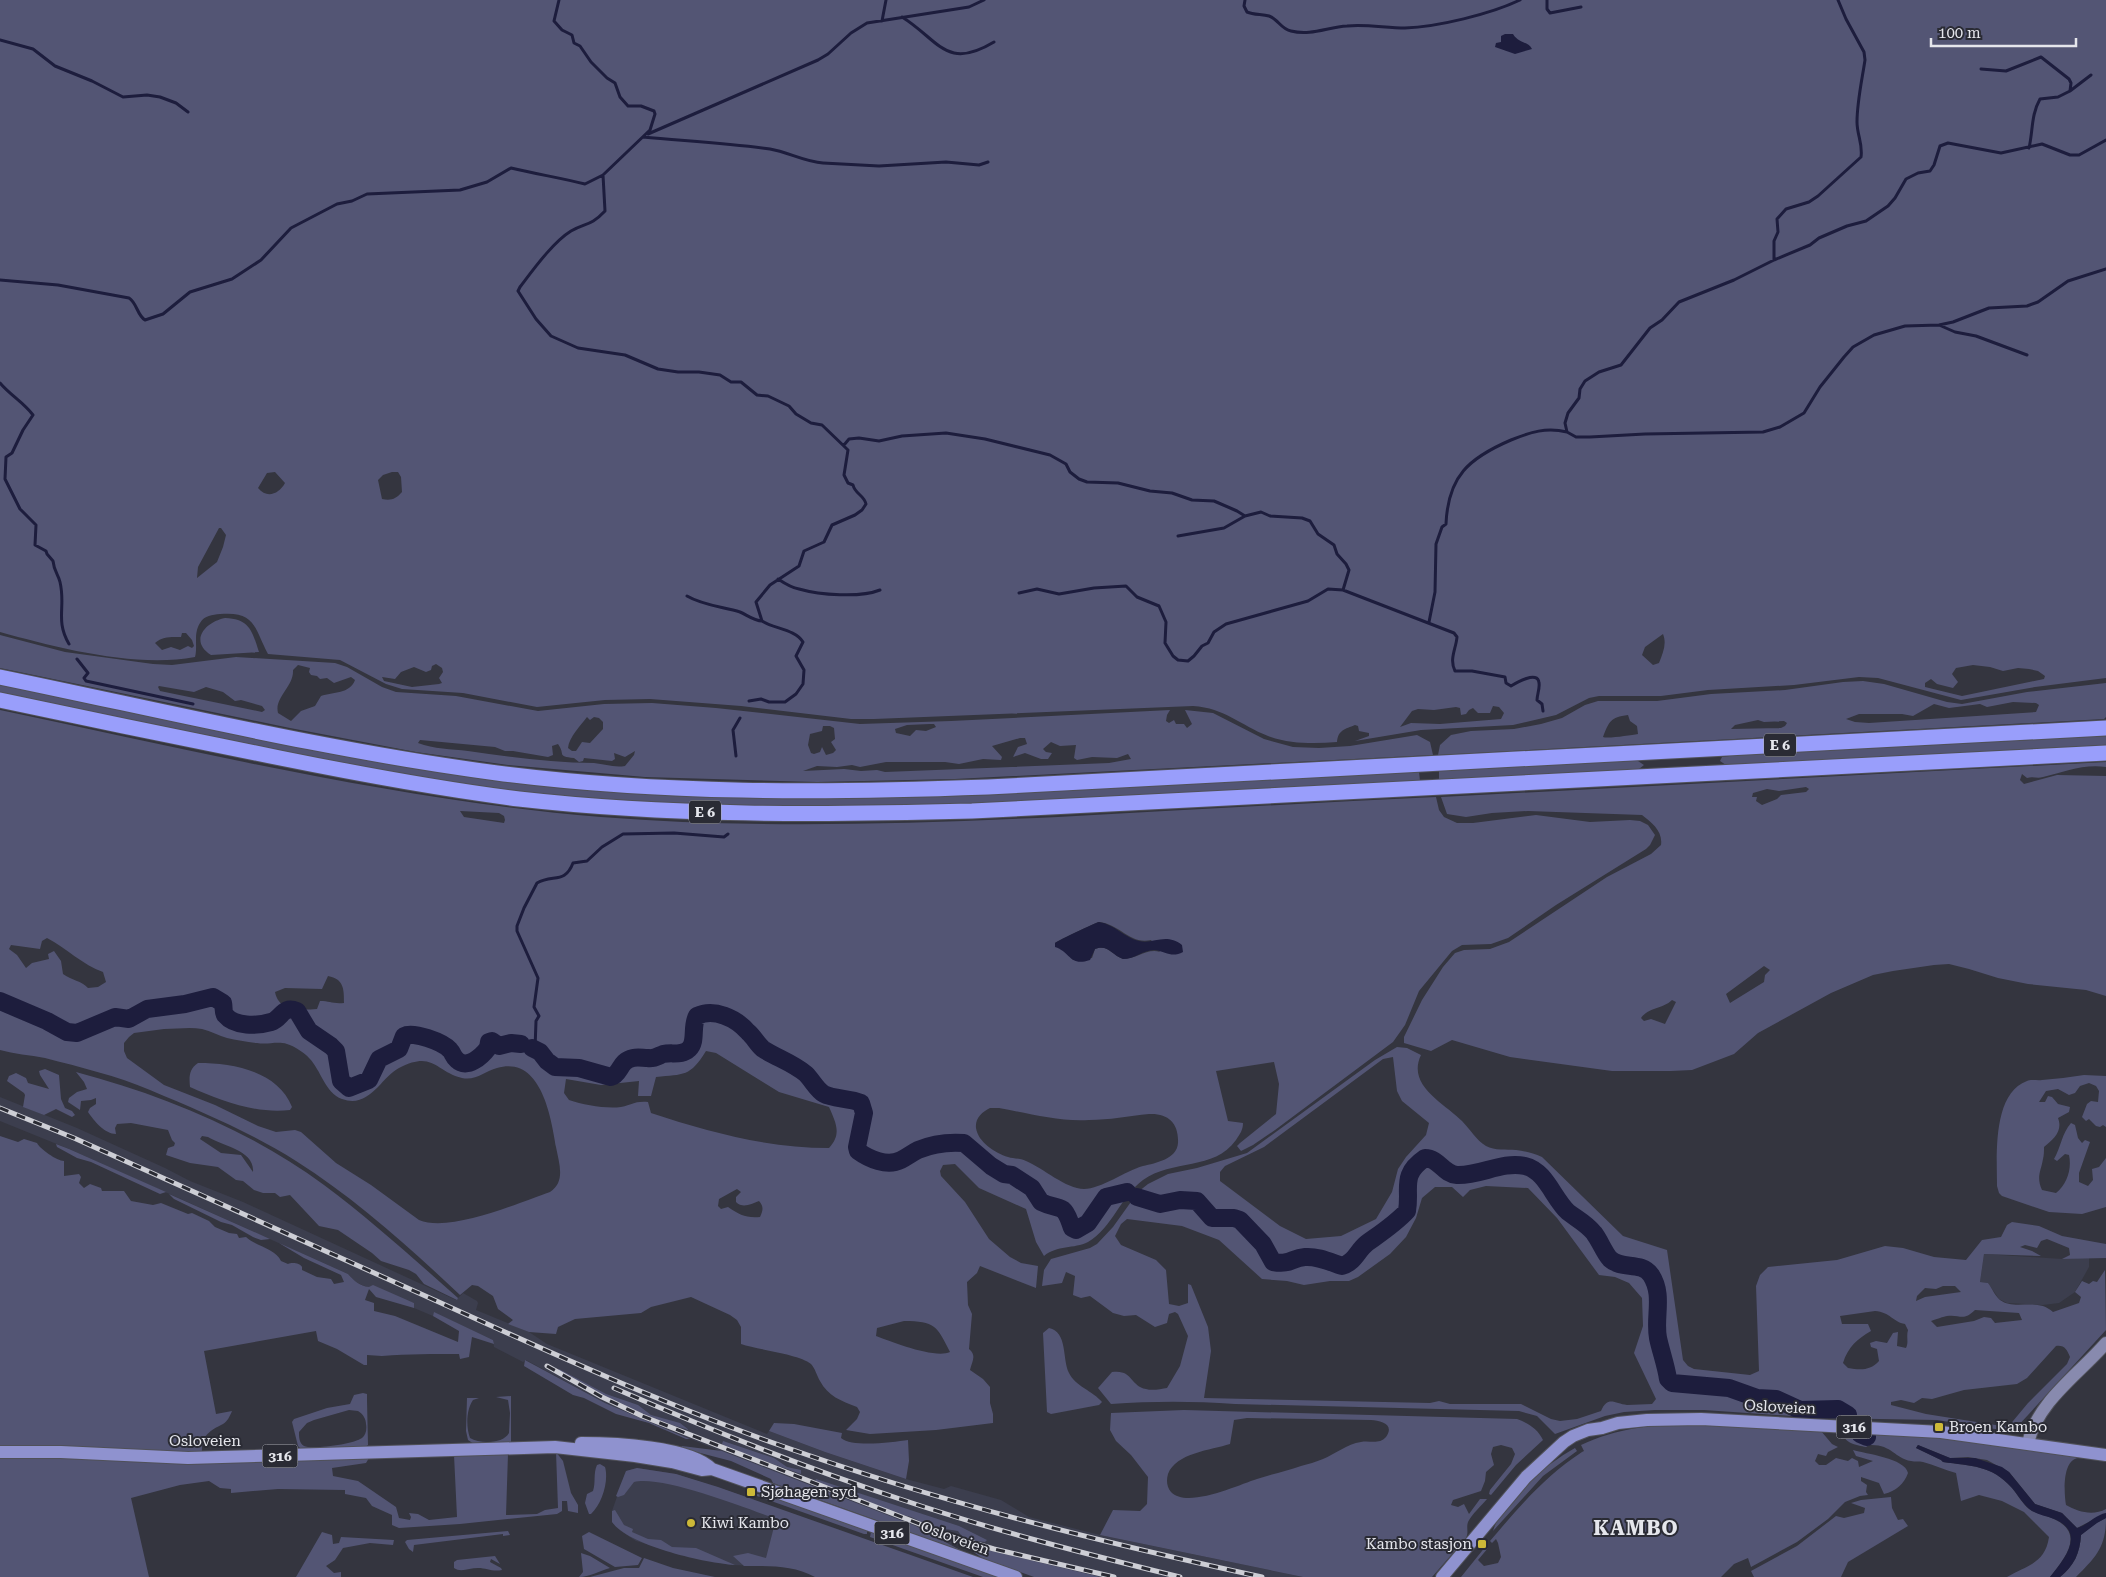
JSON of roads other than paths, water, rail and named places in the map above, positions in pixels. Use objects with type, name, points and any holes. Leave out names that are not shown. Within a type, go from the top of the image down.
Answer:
[{"type":"highway","name":"E 6","points":[[0,677],[253,729],[427,762],[498,773],[665,788],[815,791],[929,789],[2106,728]]},
{"type":"highway","name":"E 6","points":[[0,700],[331,768],[440,788],[556,803],[641,809],[772,814],[891,813],[1420,789],[2106,753]]},
{"type":"main road","name":"Osloveien","points":[[1442,1577],[1526,1477],[1573,1436],[1588,1430],[1618,1424],[1647,1420],[1701,1419],[1941,1432],[2106,1455]]},
{"type":"main road","name":"Osloveien","points":[[0,1452],[61,1452],[188,1458],[559,1448],[635,1456],[672,1462],[702,1470],[712,1469],[1016,1577]]},
{"type":"street","points":[[2028,1443],[2030,1430],[2040,1413],[2106,1343]]},
{"type":"waterway","points":[[559,0],[554,21],[562,30],[572,35],[574,43],[580,46],[591,62],[607,78],[615,83],[620,97],[628,106],[641,106],[654,111],[655,114],[650,130],[603,175],[605,211],[596,219],[576,228],[557,242],[518,291],[536,319],[551,336],[578,348],[625,355],[658,369],[720,375],[731,382],[741,382],[757,395],[768,396],[789,406],[796,414],[811,423],[822,425],[848,450],[844,475],[848,483],[853,485],[866,504],[855,515],[832,525],[824,542],[804,551],[799,566],[770,585],[756,602],[762,621],[795,634],[803,642],[796,656],[804,670],[803,684],[796,694],[785,702],[769,702],[761,699],[749,701]]},
{"type":"waterway","points":[[882,21],[886,0]]},
{"type":"waterway","points":[[648,134],[818,60],[828,54],[851,33],[867,23],[969,7],[984,0]]},
{"type":"waterway","points":[[1245,0],[1244,6],[1247,12],[1269,16],[1288,30],[1298,32],[1354,26],[1405,28],[1432,25],[1479,15],[1520,0]]},
{"type":"waterway","points":[[1547,0],[1547,9],[1550,13],[1581,7]]},
{"type":"waterway","points":[[1774,260],[1774,241],[1778,232],[1777,219],[1786,209],[1809,202],[1818,196],[1861,157],[1857,122],[1865,60],[1864,52],[1838,0]]},
{"type":"waterway","points":[[902,17],[935,43],[954,53],[965,54],[994,42]]},
{"type":"waterway","points":[[0,40],[33,49],[55,66],[92,81],[123,97],[147,95],[160,97],[176,103],[188,112]]},
{"type":"waterway","points":[[1981,69],[2006,71],[2041,57],[2069,79],[2071,83],[2070,91],[2058,97],[2040,99],[2034,117],[2029,148]]},
{"type":"waterway","points":[[2070,91],[2091,75]]},
{"type":"waterway","points":[[643,137],[770,149],[823,163],[879,166],[946,162],[979,165],[988,162]]},
{"type":"waterway","points":[[1429,622],[1435,592],[1436,544],[1442,527],[1446,524],[1451,493],[1456,481],[1483,454],[1518,437],[1545,430],[1567,432],[1565,423],[1568,413],[1579,398],[1580,389],[1585,381],[1599,372],[1621,365],[1650,328],[1662,320],[1679,302],[1734,280],[1810,245],[1819,238],[1847,226],[1866,221],[1888,206],[1906,179],[1918,173],[1930,171],[1940,146],[1948,143],[2001,153],[2042,144],[2070,155],[2079,155],[2106,140]]},
{"type":"waterway","points":[[0,280],[58,285],[129,298],[145,320],[163,314],[190,292],[232,279],[261,260],[291,228],[337,204],[352,201],[367,194],[460,190],[487,182],[511,168],[585,184],[603,175]]},
{"type":"waterway","points":[[1567,432],[1576,437],[1590,437],[1763,432],[1780,427],[1804,413],[1820,387],[1844,357],[1853,347],[1874,335],[1905,326],[1939,325],[1953,322],[1989,308],[2027,306],[2038,302],[2068,281],[2106,269]]},
{"type":"waterway","points":[[1939,325],[1955,332],[1976,336],[2027,355]]},
{"type":"waterway","points":[[0,383],[33,415],[12,453],[6,457],[5,479],[20,509],[36,525],[35,545],[46,551],[53,561],[62,591],[63,628],[69,644]]},
{"type":"waterway","points":[[844,445],[849,439],[859,438],[879,441],[902,436],[946,433],[985,439],[1050,455],[1066,464],[1070,472],[1079,479],[1087,482],[1118,483],[1150,491],[1172,493],[1192,500],[1214,501],[1245,516],[1261,512],[1270,516],[1302,518],[1310,521],[1318,534],[1334,545],[1337,554],[1346,564],[1349,570],[1343,590]]},
{"type":"waterway","points":[[1178,536],[1224,528],[1245,516]]},
{"type":"waterway","points":[[778,579],[796,588],[829,594],[851,595],[880,590]]},
{"type":"waterway","points":[[1019,593],[1037,589],[1059,594],[1094,588],[1126,586],[1137,597],[1159,606],[1166,622],[1165,643],[1173,656],[1178,660],[1188,661],[1202,646],[1208,643],[1214,632],[1226,624],[1308,601],[1328,589],[1343,590],[1454,633],[1457,637],[1453,658],[1455,671],[1472,671],[1505,677],[1506,683],[1511,686],[1526,678],[1538,679],[1537,700],[1542,704],[1543,711]]},
{"type":"waterway","points":[[687,596],[706,604],[740,612],[753,619],[762,621]]},
{"type":"waterway","points":[[77,659],[88,673],[84,678],[86,681],[193,704]]},
{"type":"waterway","points":[[736,756],[733,730],[740,718]]},
{"type":"waterway","points":[[535,1049],[536,1021],[539,1016],[534,1007],[538,978],[517,931],[517,926],[537,883],[566,874],[573,863],[587,861],[602,847],[623,834],[674,833],[724,837],[728,834]]},
{"type":"waterway","points":[[0,1001],[47,1021],[67,1032],[77,1033],[115,1017],[129,1019],[147,1009],[185,1004],[213,997],[223,1003],[225,1015],[240,1024],[253,1025],[271,1022],[285,1011],[297,1011],[309,1031],[336,1051],[341,1081],[349,1088],[369,1080],[379,1059],[399,1049],[404,1036],[421,1036],[441,1044],[450,1050],[461,1063],[474,1061],[482,1055],[488,1048],[489,1042],[492,1041],[499,1046],[511,1043],[521,1044]]},
{"type":"waterway","points":[[532,1048],[540,1052],[555,1067],[579,1068],[611,1077],[617,1073],[625,1062],[633,1058],[652,1058],[663,1054],[686,1051],[693,1042],[694,1024],[697,1016],[710,1013],[717,1014],[737,1022],[763,1049],[801,1070],[824,1094],[861,1103],[864,1113],[857,1147],[858,1151],[867,1157],[890,1163],[903,1159],[929,1146],[964,1143],[991,1166],[1004,1174],[1012,1175],[1032,1188],[1041,1202],[1064,1210],[1072,1228],[1076,1230],[1088,1223],[1106,1197],[1127,1192]]},
{"type":"waterway","points":[[1137,1197],[1160,1204],[1180,1200],[1197,1201],[1212,1218],[1234,1218],[1240,1220],[1263,1244],[1273,1262],[1284,1263],[1300,1258],[1315,1257],[1342,1266],[1350,1262],[1367,1243],[1407,1211],[1409,1176],[1417,1164],[1425,1158],[1434,1161],[1448,1172],[1457,1175],[1466,1175],[1508,1165],[1525,1166],[1538,1173],[1568,1212],[1591,1230],[1610,1259],[1620,1264],[1642,1268],[1651,1275],[1658,1298],[1658,1338],[1668,1379],[1672,1383],[1729,1388],[1757,1398],[1776,1399],[1800,1410],[1838,1409],[1848,1415]]},
{"type":"waterway","points":[[1860,1434],[1867,1437]]},
{"type":"railway","points":[[0,1108],[74,1138],[568,1360],[653,1396],[782,1446],[960,1503],[1141,1550],[1262,1577]]},
{"type":"railway","points":[[547,1366],[602,1397],[642,1416],[953,1537],[994,1549],[1114,1577]]},
{"type":"railway","points":[[614,1388],[756,1447],[900,1499],[1039,1541],[1180,1577]]},
{"type":"place","name":"Broen Kambo","points":[[1939,1427]]},
{"type":"place","name":"Sjøhagen syd","points":[[751,1492]]},
{"type":"place","name":"Kiwi Kambo","points":[[691,1523]]},
{"type":"place","name":"Kambo stasjon","points":[[1482,1544]]},
{"type":"district","name":"KAMBO","points":[[1636,1528]]}]
